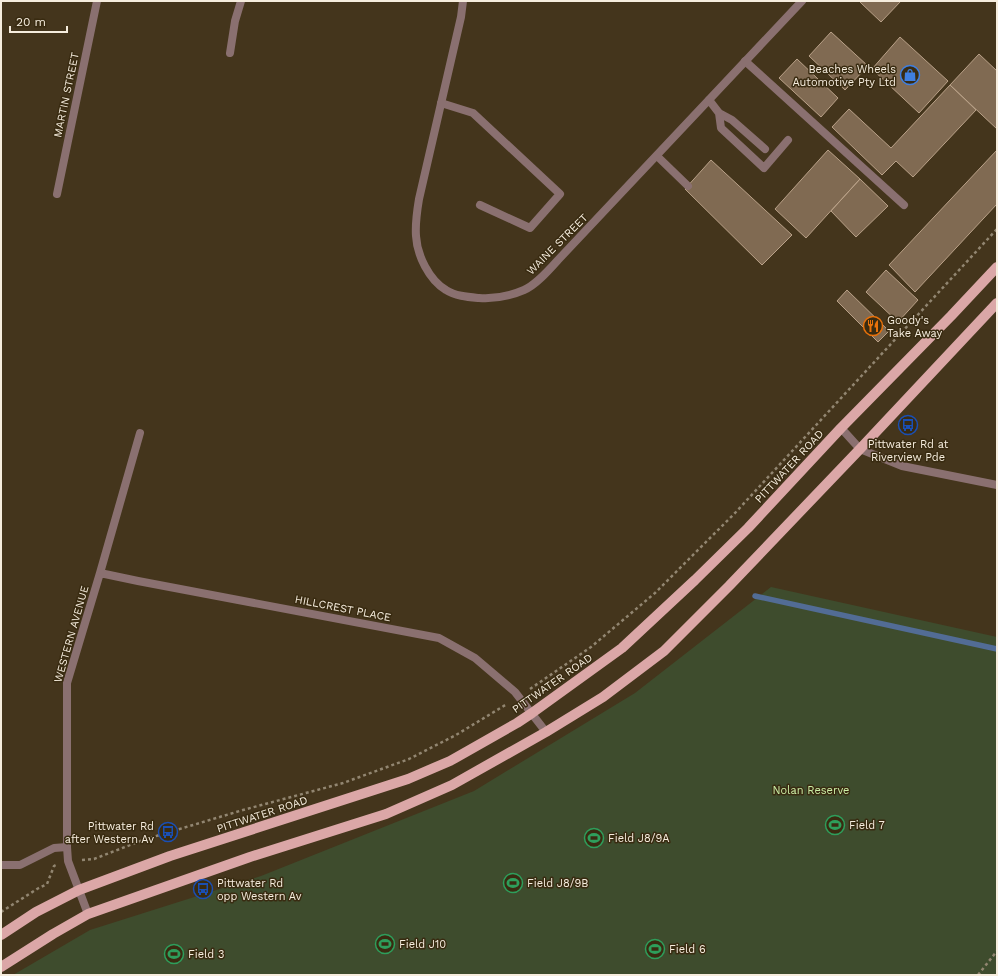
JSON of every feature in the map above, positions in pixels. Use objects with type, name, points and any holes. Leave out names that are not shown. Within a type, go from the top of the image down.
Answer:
[{"type":"main road","name":"PITTWATER ROAD","points":[[1,935],[36,912],[79,890],[170,856],[408,779],[450,761],[532,713],[622,648],[695,580],[748,528],[841,428],[997,267]]},
{"type":"main road","points":[[1,967],[88,914],[242,860],[386,814],[452,785],[546,732],[603,697],[664,651],[729,586],[997,303]]},
{"type":"street","name":"MARTIN STREET","points":[[57,194],[97,1]]},
{"type":"street","points":[[230,53],[240,1]]},
{"type":"street","name":"WAINE STREET","points":[[463,1],[461,17],[419,199],[416,219],[416,237],[420,257],[430,276],[446,290],[468,297],[487,298],[512,295],[525,290],[558,260],[802,1]]},
{"type":"street","points":[[745,61],[904,205]]},
{"type":"street","points":[[709,100],[719,113],[732,120],[764,149]]},
{"type":"street","points":[[441,103],[473,113],[560,194],[530,228],[480,205]]},
{"type":"street","points":[[719,113],[721,128],[764,168],[788,140]]},
{"type":"street","points":[[657,156],[688,186]]},
{"type":"street","points":[[841,428],[860,449],[902,466],[997,486]]},
{"type":"street","name":"WESTERN AVENUE","points":[[88,914],[68,861],[67,683],[140,434]]},
{"type":"street","name":"HILLCREST PLACE","points":[[100,573],[439,638],[475,658],[518,696],[546,732]]},
{"type":"street","points":[[1,865],[20,865],[54,848],[67,847]]},
{"type":"path","points":[[1,912],[47,884],[54,866],[68,861],[94,859],[143,840],[243,810],[343,783],[401,761],[456,735],[591,647],[655,593],[757,489],[997,229]]},
{"type":"path","points":[[978,975],[997,951]]},
{"type":"green space","name":"Nolan Reserve","points":[[771,587],[997,637],[997,975],[13,975],[90,930],[261,876],[474,791],[635,693]]},
{"type":"building","points":[[901,1],[881,22],[860,2]]},
{"type":"building","points":[[831,32],[868,66],[845,90],[809,56]]},
{"type":"building","name":"Beaches Wheels Automotive Pty Ltd","points":[[900,37],[948,81],[919,113],[872,69]]},
{"type":"building","points":[[979,54],[997,71],[997,129],[950,85]]},
{"type":"building","points":[[797,59],[838,98],[821,117],[779,78]]},
{"type":"building","points":[[950,85],[976,110],[913,177],[896,161],[882,175],[832,127],[849,109],[891,148]]},
{"type":"building","points":[[828,150],[860,179],[806,238],[775,209]]},
{"type":"building","points":[[997,150],[997,204],[915,292],[889,265]]},
{"type":"building","points":[[711,160],[792,235],[762,265],[685,189]]},
{"type":"building","points":[[860,179],[888,206],[856,237],[831,211]]},
{"type":"building","points":[[886,270],[918,300],[898,322],[866,292]]},
{"type":"building","points":[[847,290],[889,331],[878,342],[837,301]]},
{"type":"waterway","points":[[755,596],[997,649]]},
{"type":"place","name":"Beaches Wheels Automotive Pty Ltd","points":[[910,75]]},
{"type":"place","name":"Goody's Take Away","points":[[873,326]]},
{"type":"place","name":"Pittwater Rd at Riverview Pde","points":[[908,425]]},
{"type":"place","name":"Field 7","points":[[835,825]]},
{"type":"place","name":"Pittwater Rd after Western Av","points":[[168,832]]},
{"type":"place","name":"Field J8/9A","points":[[594,838]]},
{"type":"place","name":"Field J8/9B","points":[[513,883]]},
{"type":"place","name":"Pittwater Rd opp Western Av","points":[[203,889]]},
{"type":"place","name":"Field J10","points":[[385,944]]},
{"type":"place","name":"Field 6","points":[[655,949]]},
{"type":"place","name":"Field 3","points":[[174,954]]}]
